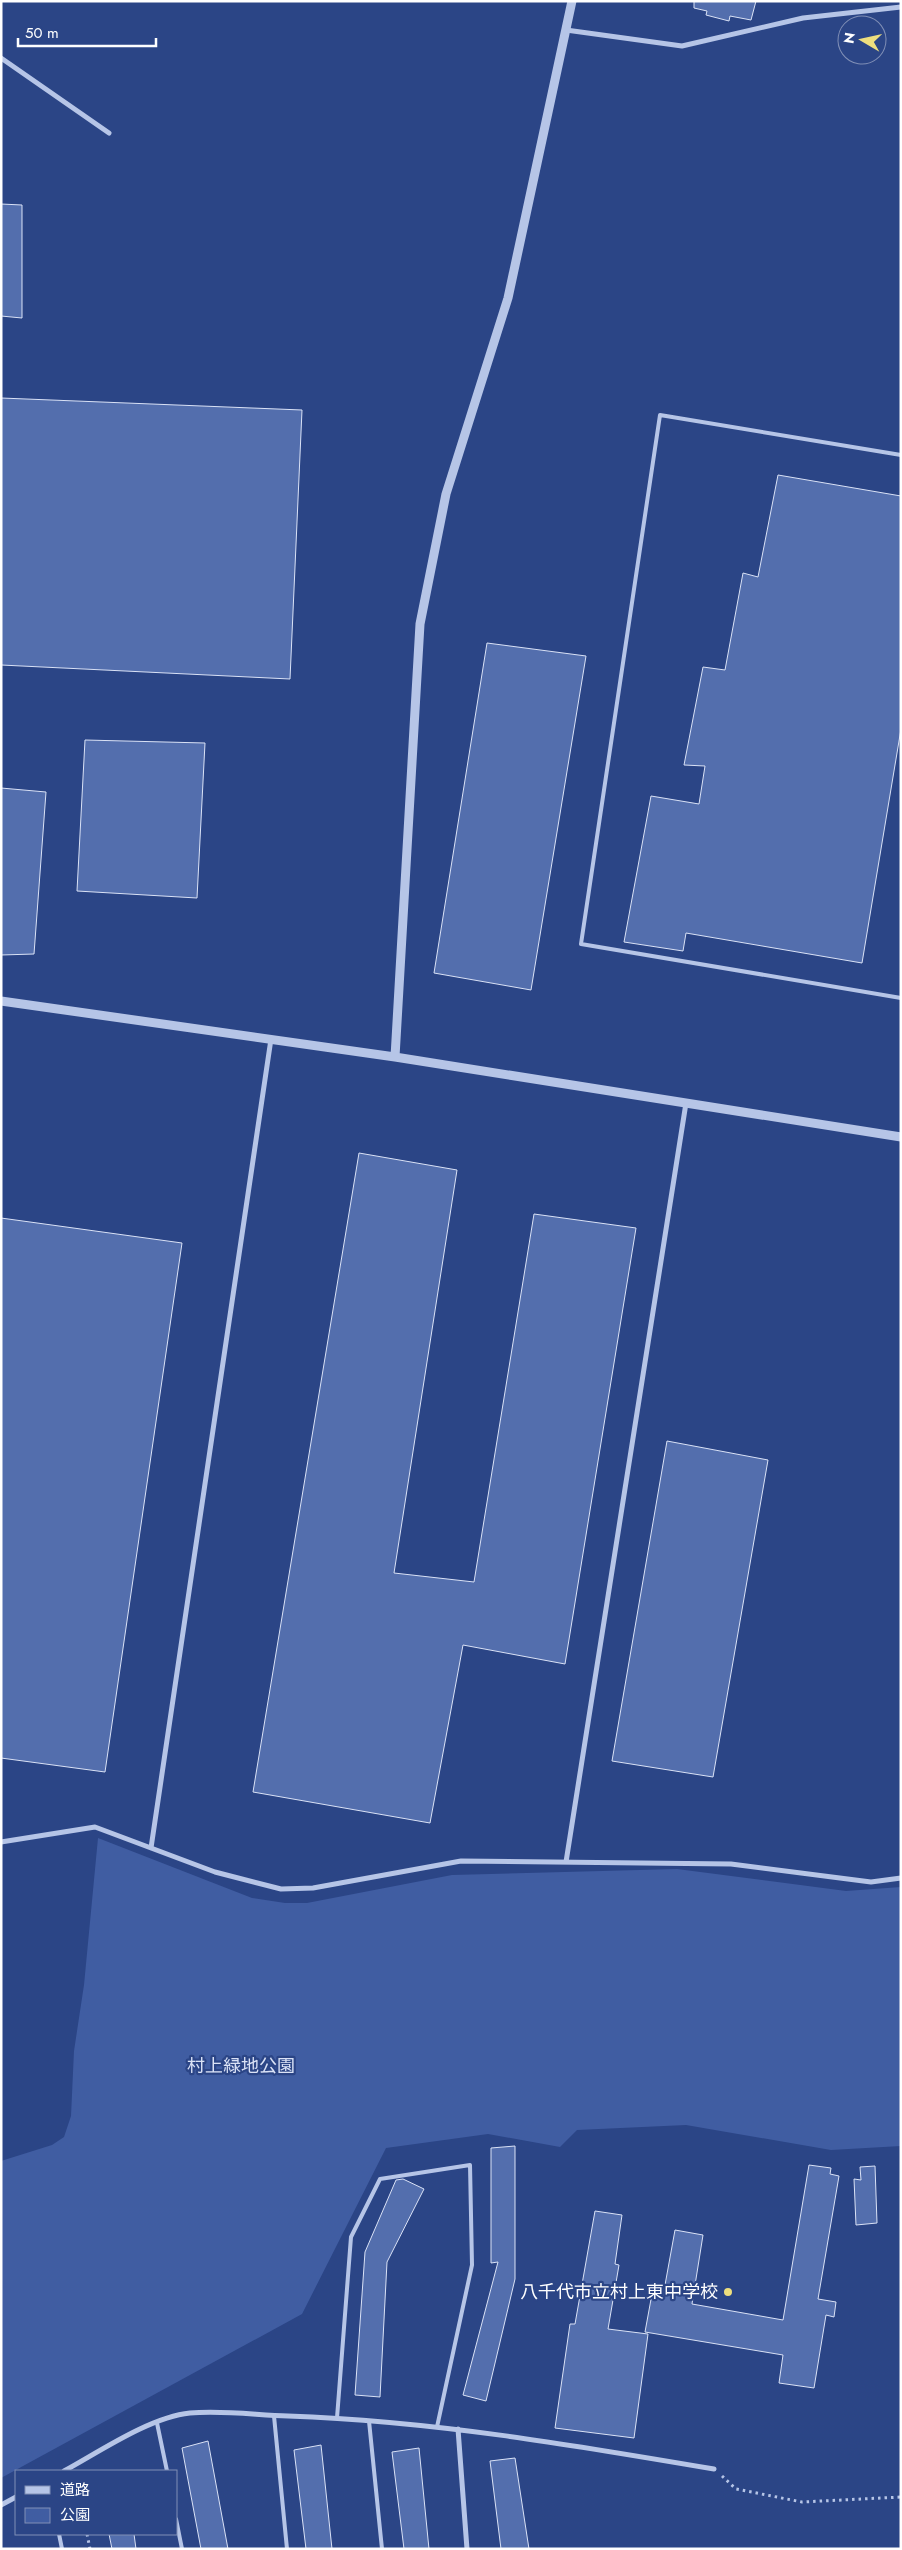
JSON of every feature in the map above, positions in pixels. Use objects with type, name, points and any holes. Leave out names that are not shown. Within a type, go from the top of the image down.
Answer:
[{"type":"street","points":[[395,1056],[420,624],[446,494],[508,298],[572,1]]},
{"type":"street","points":[[566,30],[682,46],[803,18],[901,6]]},
{"type":"street","points":[[1,58],[109,133]]},
{"type":"street","points":[[1,1001],[395,1056],[901,1137]]},
{"type":"street","points":[[151,1848],[271,1039]]},
{"type":"street","points":[[566,1862],[686,1103]]},
{"type":"street","points":[[1,1842],[95,1827],[215,1872],[281,1889],[313,1888],[460,1861],[731,1864],[871,1882],[901,1878]]},
{"type":"street","points":[[66,2470],[136,2431],[189,2413],[337,2418],[458,2429],[511,2435],[714,2469]]},
{"type":"street","points":[[458,2429],[467,2549]]},
{"type":"street","points":[[1,2505],[15,2498]]},
{"type":"lane","points":[[901,454],[660,415],[581,944],[901,998]]},
{"type":"lane","points":[[337,2418],[351,2237],[380,2179],[470,2165],[472,2265],[437,2427]]},
{"type":"lane","points":[[274,2416],[287,2549]]},
{"type":"lane","points":[[369,2420],[382,2549]]},
{"type":"lane","points":[[157,2423],[167,2470]]},
{"type":"lane","points":[[178,2529],[182,2549]]},
{"type":"lane","points":[[59,2535],[62,2549]]},
{"type":"path","points":[[714,2469],[736,2489],[802,2502],[901,2497]]},
{"type":"path","points":[[87,2535],[90,2549]]},
{"type":"green space","name":"村上緑地公園","points":[[98,1838],[252,1898],[285,1903],[307,1903],[452,1875],[677,1869],[846,1891],[901,1887],[901,2146],[831,2150],[686,2125],[577,2130],[560,2147],[488,2134],[386,2148],[302,2314],[1,2478],[1,2161],[52,2145],[64,2137],[71,2116],[74,2051],[84,1985]]},
{"type":"building","points":[[694,1],[756,1],[751,20],[730,16],[729,21],[706,15],[707,11],[694,8]]},
{"type":"building","points":[[1,204],[22,205],[22,318],[1,316]]},
{"type":"building","points":[[1,398],[302,410],[290,679],[1,665]]},
{"type":"building","points":[[778,475],[901,496],[901,729],[862,963],[686,933],[683,951],[624,942],[651,796],[699,804],[705,766],[684,765],[703,667],[725,670],[743,573],[758,577]]},
{"type":"building","points":[[487,643],[586,656],[531,990],[434,973]]},
{"type":"building","points":[[85,740],[205,743],[197,898],[77,891]]},
{"type":"building","points":[[1,788],[46,792],[34,954],[1,955]]},
{"type":"building","points":[[359,1153],[457,1170],[394,1573],[474,1582],[534,1214],[636,1228],[565,1664],[463,1645],[430,1823],[253,1792]]},
{"type":"building","points":[[1,1218],[182,1243],[105,1772],[1,1758]]},
{"type":"building","points":[[667,1441],[768,1460],[713,1777],[612,1761]]},
{"type":"building","points":[[515,2146],[515,2279],[486,2401],[463,2395],[498,2262],[491,2263],[491,2148]]},
{"type":"building","points":[[809,2165],[831,2168],[830,2174],[839,2176],[818,2299],[836,2302],[834,2317],[826,2315],[814,2388],[779,2383],[783,2355],[645,2332],[654,2283],[665,2285],[675,2230],[703,2235],[692,2304],[783,2320]]},
{"type":"building","points":[[875,2166],[877,2223],[856,2225],[854,2179],[861,2180],[860,2167]]},
{"type":"building","points":[[403,2179],[424,2189],[387,2262],[380,2397],[355,2395],[365,2252],[396,2180]]},
{"type":"building","points":[[595,2211],[622,2215],[615,2264],[619,2265],[608,2329],[648,2334],[634,2438],[555,2428],[570,2324],[575,2324]]},
{"type":"building","points":[[208,2441],[228,2549],[201,2549],[182,2448]]},
{"type":"building","points":[[321,2445],[332,2549],[306,2549],[294,2450]]},
{"type":"building","points":[[419,2448],[429,2549],[404,2549],[392,2452]]},
{"type":"building","points":[[515,2458],[529,2549],[501,2549],[490,2461]]},
{"type":"building","points":[[109,2535],[134,2535],[136,2549],[112,2549]]},
{"type":"place","name":"八千代市立村上東中学校","points":[[728,2292]]}]
